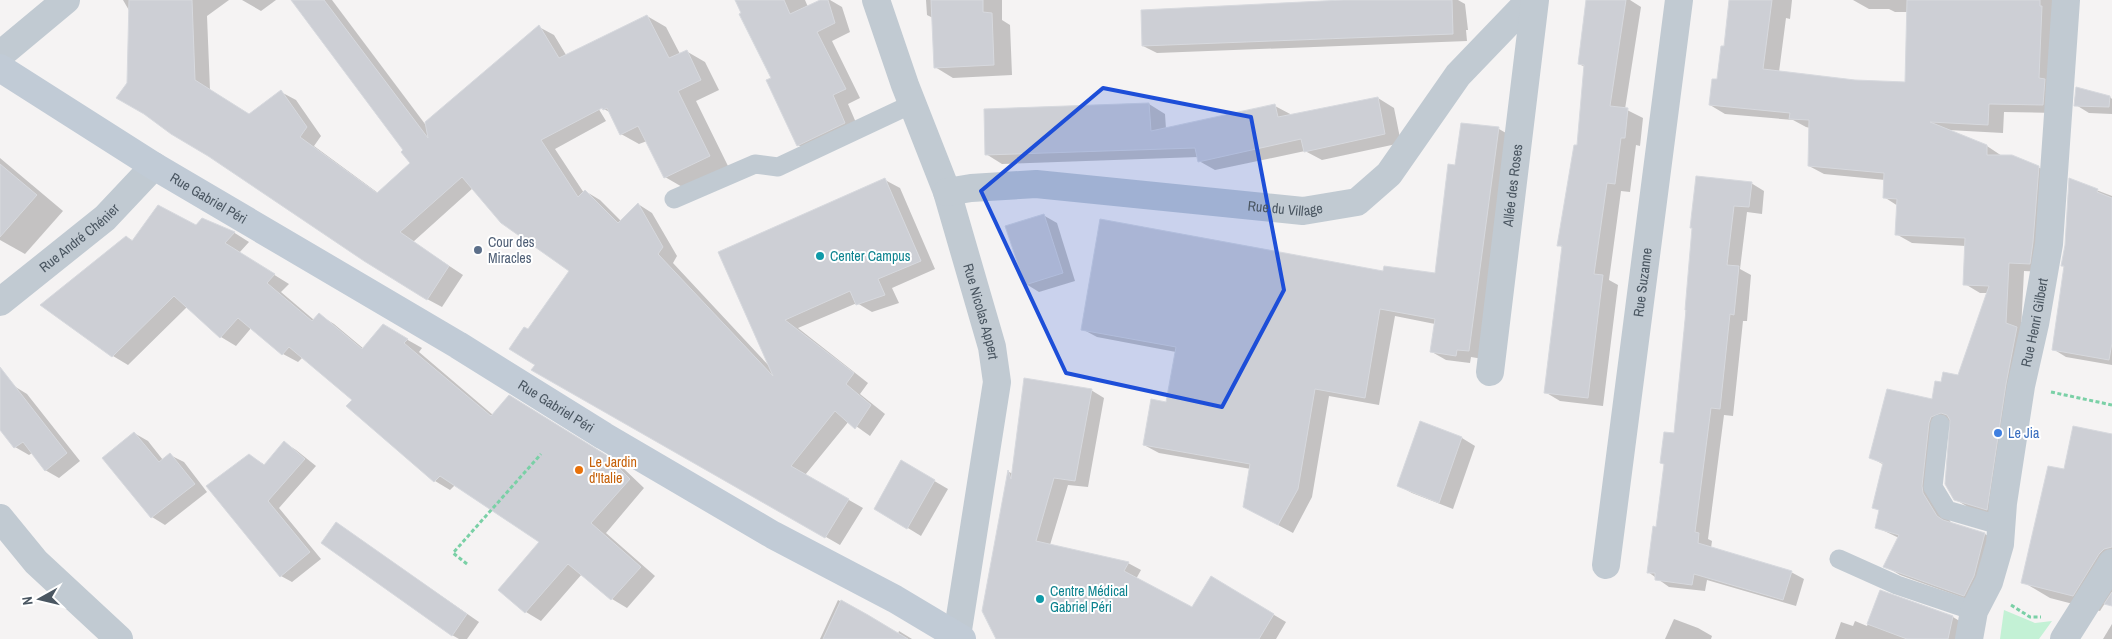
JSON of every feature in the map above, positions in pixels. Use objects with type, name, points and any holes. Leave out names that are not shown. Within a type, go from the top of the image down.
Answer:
[{"type":"street","points":[[0,54],[66,0]]},
{"type":"street","name":"Rue Nicolas Appert","points":[[876,0],[912,104],[947,192],[992,347],[997,382],[959,637]]},
{"type":"street","name":"Rue du Village","points":[[947,192],[971,188],[1036,184],[1303,211],[1357,202],[1389,174],[1458,75],[1530,0]]},
{"type":"street","name":"Allée des Roses","points":[[1490,372],[1535,0]]},
{"type":"street","name":"Rue Suzanne","points":[[1606,565],[1679,0]]},
{"type":"street","name":"Rue Henri Gilbert","points":[[1969,639],[1974,611],[1989,582],[1996,563],[2021,386],[2035,324],[2049,244],[2066,0]]},
{"type":"street","name":"Rue Gabriel Péri","points":[[0,68],[154,166],[450,340],[604,436],[756,525],[895,599],[959,637]]},
{"type":"street","name":"Rue André Chénier","points":[[0,302],[105,218],[154,166]]},
{"type":"street","points":[[0,518],[36,562],[119,639]]},
{"type":"street","points":[[2064,639],[2112,563]]},
{"type":"lane","points":[[674,199],[755,164],[778,167],[912,104]]},
{"type":"lane","points":[[1940,424],[1933,487],[1947,510],[2002,526]]},
{"type":"lane","points":[[1839,559],[1897,585],[1974,611]]},
{"type":"path","points":[[2021,386],[2112,405]]},
{"type":"path","points":[[467,564],[453,553],[541,454]]},
{"type":"path","points":[[2009,605],[2030,617]]},
{"type":"highlighted area","points":[[1103,88],[1251,117],[1284,290],[1222,407],[1066,373],[981,191]]},
{"type":"green space","points":[[2004,610],[2035,623],[2052,621],[2039,639],[2000,639]]},
{"type":"building","points":[[129,0],[192,0],[195,80],[249,114],[281,90],[307,127],[300,137],[377,193],[410,163],[401,152],[403,150],[291,0],[324,0],[428,138],[425,122],[539,25],[559,58],[647,15],[669,58],[687,50],[701,80],[678,91],[710,156],[664,178],[638,126],[620,135],[607,108],[603,110],[602,108],[541,140],[578,197],[585,190],[618,223],[638,203],[663,247],[658,254],[773,376],[718,252],[885,178],[921,261],[878,279],[885,295],[856,305],[850,291],[785,320],[854,373],[846,384],[871,405],[855,429],[835,411],[791,466],[849,499],[825,538],[531,370],[535,365],[509,349],[524,327],[528,329],[569,271],[501,223],[462,177],[400,232],[449,266],[427,300],[364,261],[208,156],[171,134],[144,114],[116,98],[127,83]]},
{"type":"building","points":[[735,0],[784,0],[790,14],[820,0],[828,0],[835,23],[817,32],[846,89],[833,95],[845,123],[797,146],[766,80],[771,78],[739,14],[741,13]]},
{"type":"building","points":[[931,0],[983,0],[983,12],[992,13],[994,65],[934,68]]},
{"type":"building","points":[[1343,0],[1452,0],[1453,34],[1142,46],[1141,10]]},
{"type":"building","points":[[1586,0],[1626,0],[1610,106],[1628,108],[1625,138],[1621,138],[1615,184],[1607,183],[1594,274],[1603,275],[1588,398],[1544,393],[1562,246],[1557,246],[1574,145],[1577,145],[1584,65],[1578,64]]},
{"type":"building","points":[[1729,0],[1772,0],[1763,69],[1855,80],[1905,82],[1907,0],[2040,0],[2040,6],[2042,6],[2039,78],[2045,79],[2043,105],[1989,104],[1988,125],[1930,122],[1987,145],[1987,155],[2012,155],[2039,166],[2030,264],[2009,263],[2006,323],[2017,327],[2006,384],[1987,510],[1954,500],[1945,484],[1950,420],[1947,415],[1941,413],[1931,417],[1929,423],[1922,486],[1923,493],[1937,516],[1943,520],[1985,533],[1974,576],[1964,596],[1883,567],[1899,535],[1875,528],[1879,510],[1872,508],[1883,463],[1869,458],[1887,389],[1932,399],[1935,381],[1941,382],[1943,372],[1958,375],[1989,286],[1963,285],[1965,238],[1895,235],[1897,199],[1883,198],[1884,173],[1808,166],[1809,120],[1789,119],[1790,113],[1709,105],[1712,79],[1717,79],[1721,46],[1724,46]]},
{"type":"building","points":[[2076,87],[2110,96],[2109,107],[2074,106]]},
{"type":"building","points":[[1378,97],[1385,134],[1304,152],[1301,139],[1198,162],[1195,148],[985,155],[984,109],[1149,103],[1151,131],[1275,104],[1278,117]]},
{"type":"building","points":[[1461,123],[1499,127],[1469,351],[1457,350],[1456,356],[1430,352],[1435,319],[1380,309],[1365,398],[1315,389],[1298,489],[1278,525],[1243,507],[1250,464],[1143,445],[1151,399],[1166,402],[1176,347],[1081,330],[1100,219],[1383,271],[1384,266],[1435,273],[1448,164],[1455,165]]},
{"type":"building","points":[[0,164],[37,195],[0,237]]},
{"type":"building","points":[[1696,176],[1752,182],[1749,207],[1734,206],[1727,265],[1739,266],[1734,315],[1730,314],[1720,409],[1711,408],[1695,532],[1699,533],[1698,543],[1792,571],[1783,600],[1694,574],[1692,585],[1655,580],[1655,573],[1647,573],[1653,526],[1656,527],[1664,464],[1660,463],[1664,432],[1674,433],[1686,310],[1692,228],[1690,228]]},
{"type":"building","points":[[2069,178],[2098,189],[2097,192],[2112,198],[2112,343],[2109,360],[2052,350],[2064,266],[2061,266],[2065,245]]},
{"type":"building","points":[[158,205],[196,225],[202,218],[235,232],[225,243],[275,274],[267,283],[312,321],[319,313],[362,349],[383,324],[408,339],[404,343],[491,416],[509,395],[606,455],[630,479],[591,523],[641,567],[611,600],[568,564],[525,613],[498,590],[539,542],[440,476],[434,482],[346,406],[352,400],[289,347],[282,355],[238,318],[220,338],[174,296],[112,357],[40,305],[126,236],[132,241]]},
{"type":"building","points":[[1044,214],[1063,273],[1025,285],[1005,226]]},
{"type":"building","points":[[0,367],[67,453],[45,471],[23,442],[14,448],[0,430]]},
{"type":"building","points":[[1024,378],[1092,389],[1075,481],[1054,478],[1036,541],[1129,562],[1124,571],[1192,607],[1211,576],[1274,614],[1259,639],[996,639],[982,611],[1008,470],[1011,479]]},
{"type":"building","points":[[1420,421],[1462,437],[1439,503],[1397,486]]},
{"type":"building","points":[[2073,426],[2112,434],[2112,547],[2104,549],[2099,554],[2073,596],[2021,583],[2048,466],[2064,469]]},
{"type":"building","points":[[134,432],[159,462],[170,453],[195,484],[151,518],[102,458]]},
{"type":"building","points":[[284,441],[305,459],[268,501],[310,552],[280,577],[206,486],[249,454],[264,465]]},
{"type":"building","points":[[901,460],[935,480],[907,529],[874,509]]},
{"type":"building","points":[[336,522],[467,614],[452,636],[321,543]]},
{"type":"building","points":[[1880,590],[1953,616],[1948,639],[1907,639],[1867,624]]},
{"type":"building","points":[[2112,592],[2112,606],[2104,604]]},
{"type":"building","points":[[841,600],[868,615],[908,639],[823,639]]},
{"type":"place","name":"Cour des Miracles","points":[[478,250]]},
{"type":"place","name":"Center Campus","points":[[820,256]]},
{"type":"place","name":"Le Jia","points":[[1998,433]]},
{"type":"place","name":"Le Jardin d'Italie","points":[[579,470]]},
{"type":"place","name":"Centre Médical Gabriel Péri","points":[[1040,599]]}]
